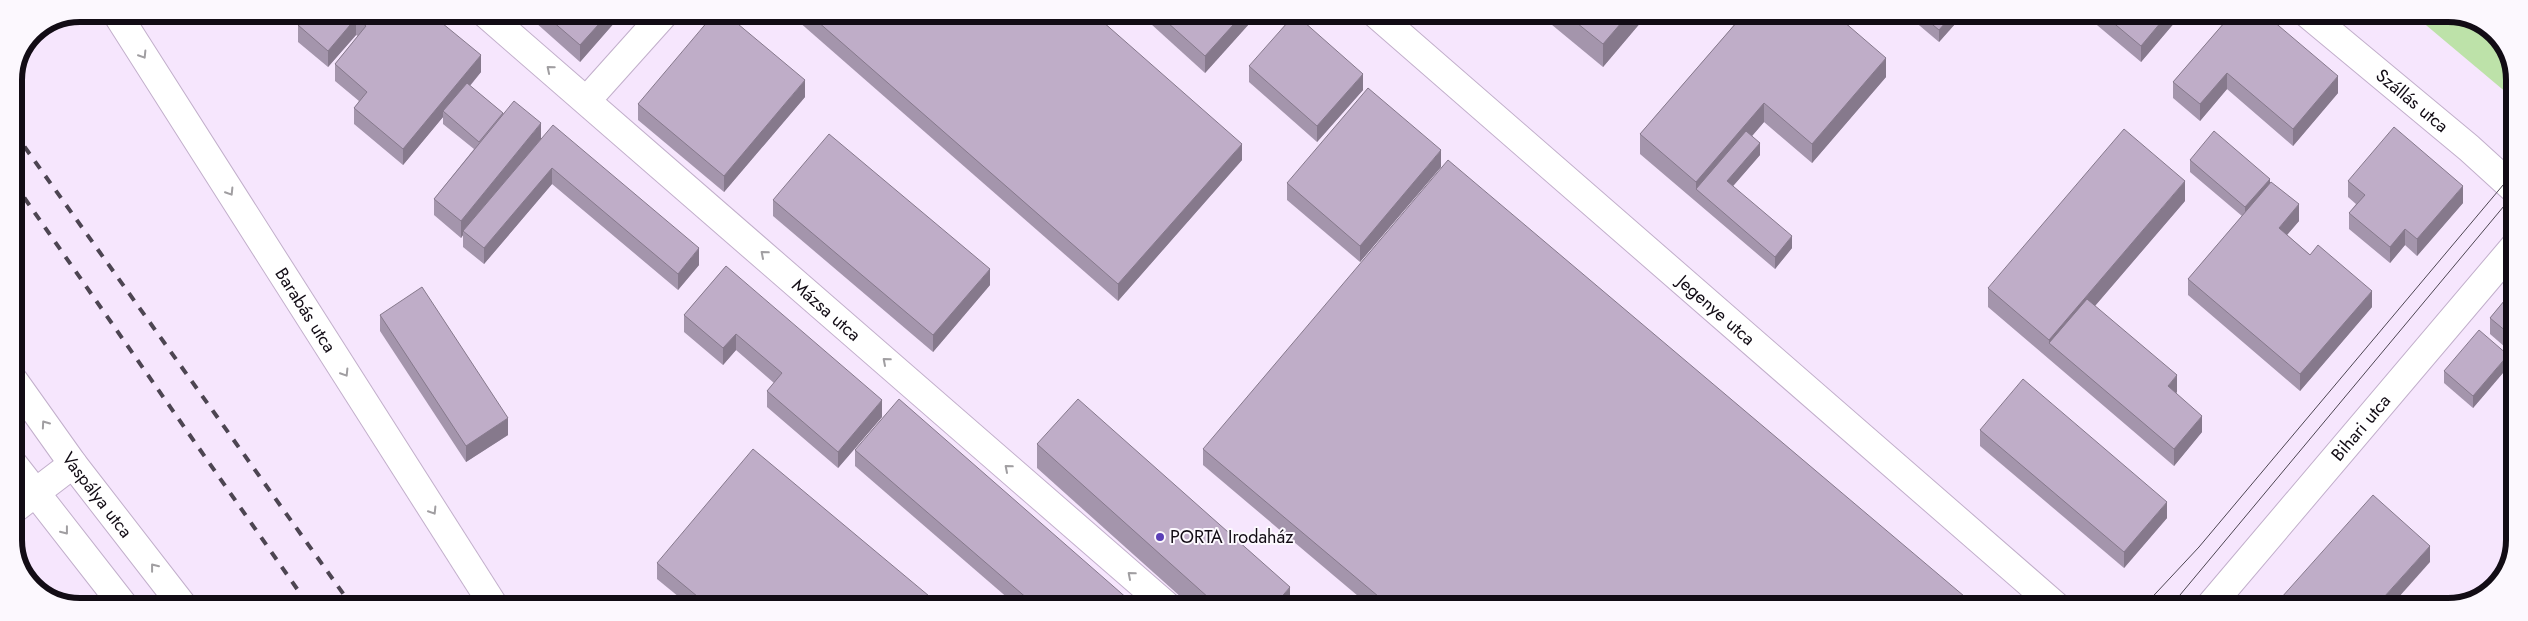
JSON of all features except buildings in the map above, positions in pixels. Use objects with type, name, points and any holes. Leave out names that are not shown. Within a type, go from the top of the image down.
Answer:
[{"type":"street","name":"Barabás utca","points":[[123,23],[489,598]]},
{"type":"street","name":"Mázsa utca","points":[[497,23],[1159,598]]},
{"type":"street","points":[[587,100],[656,23]]},
{"type":"street","name":"Jegenye utca","points":[[1386,23],[2047,598]]},
{"type":"street","name":"Szállás utca","points":[[2319,23],[2469,148],[2505,181]]},
{"type":"street","name":"Bihari utca","points":[[2217,598],[2505,257]]},
{"type":"street","name":"Vaspálya utca","points":[[23,393],[73,464],[178,598]]},
{"type":"street","points":[[73,464],[24,501],[116,598]]},
{"type":"green space","points":[[2424,23],[2459,24],[2477,30],[2486,37],[2496,48],[2501,58],[2505,76],[2505,91]]},
{"type":"tram line","points":[[2151,598],[2199,547],[2505,182]]},
{"type":"tram line","points":[[2177,598],[2505,204]]},
{"type":"railway","points":[[22,143],[346,598]]},
{"type":"railway","points":[[22,195],[303,598]]},
{"type":"place","name":"PORTA Irodaház","points":[[1160,537]]}]
